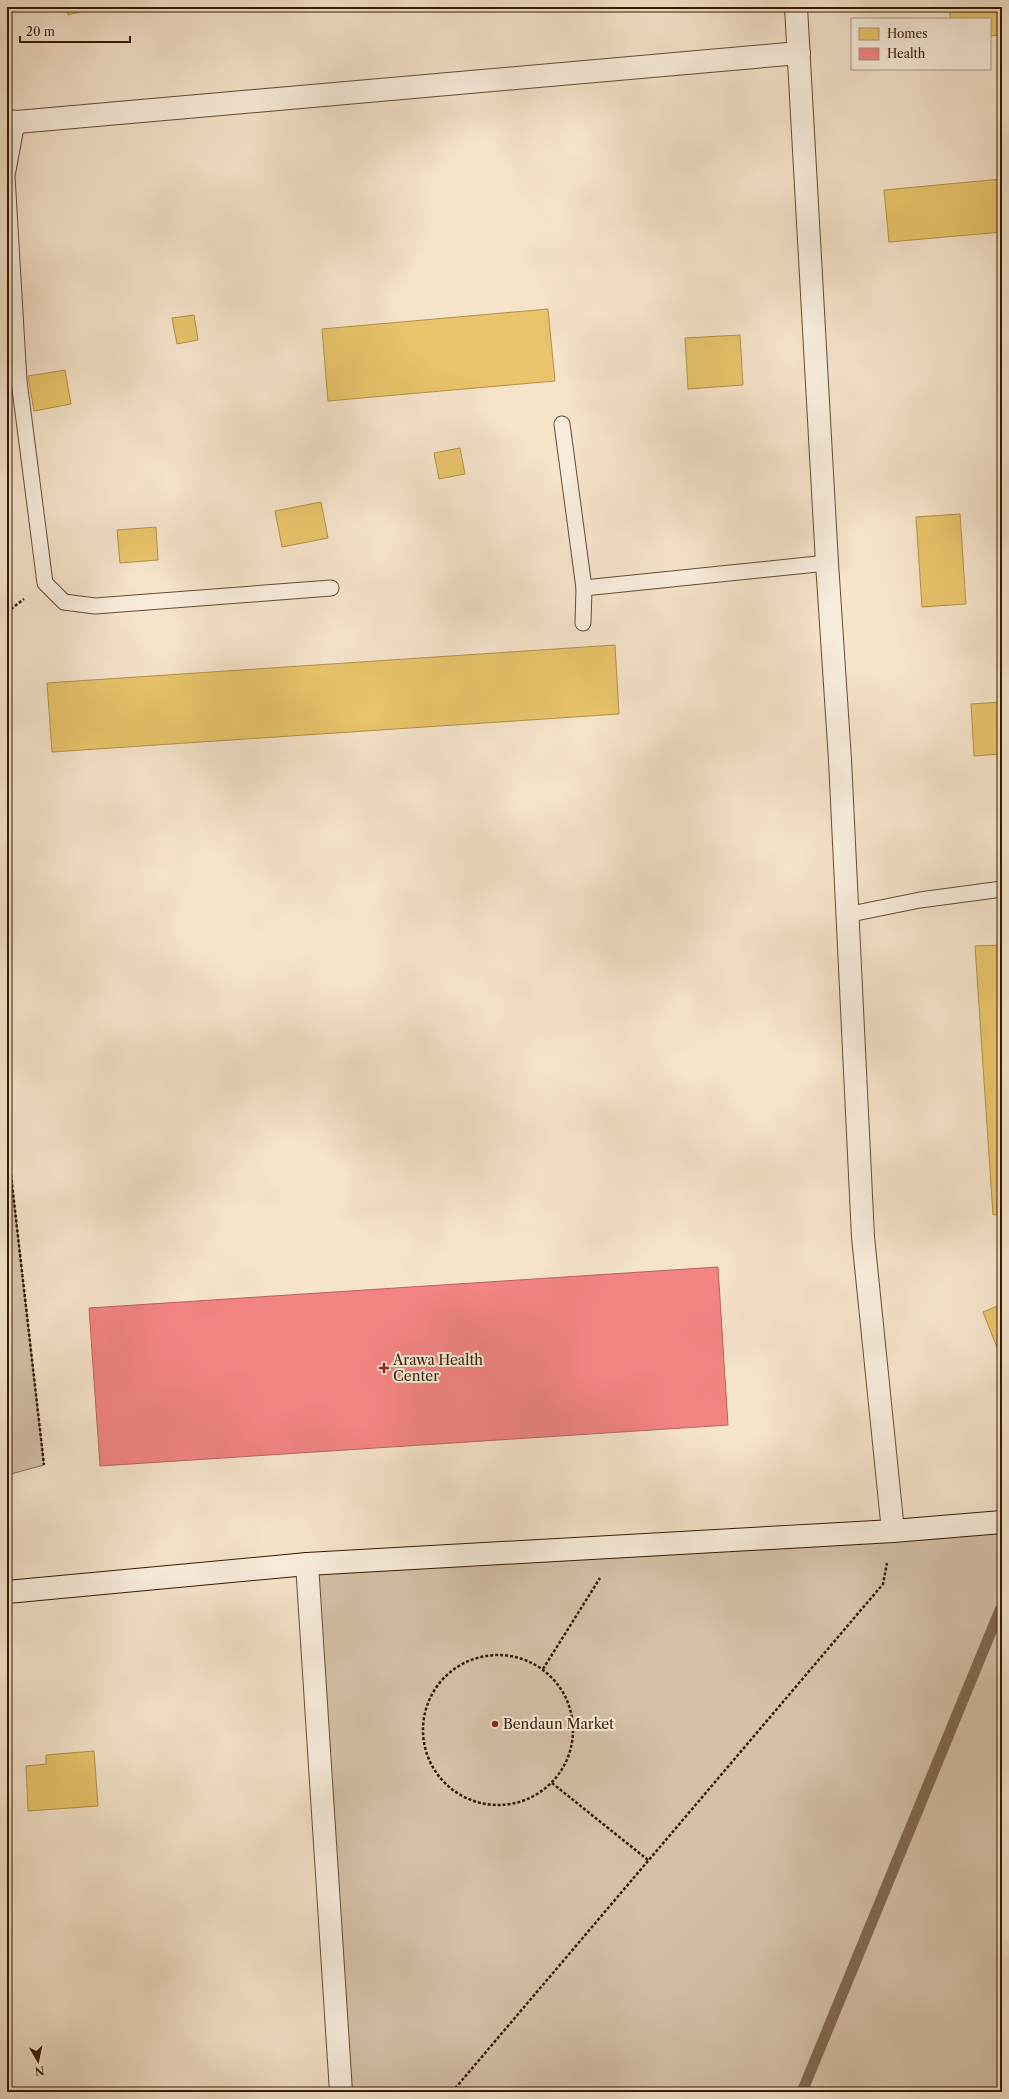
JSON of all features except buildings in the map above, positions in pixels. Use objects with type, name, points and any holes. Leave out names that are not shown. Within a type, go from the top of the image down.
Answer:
[{"type":"street","points":[[796,7],[827,563],[840,760],[846,915],[863,1237],[893,1531]]},
{"type":"street","points":[[12,122],[799,53]]},
{"type":"street","points":[[7,1592],[307,1564],[893,1531],[1002,1522]]},
{"type":"street","points":[[307,1564],[341,2092]]},
{"type":"lane","points":[[12,122],[7,176],[19,381],[44,583],[64,602],[95,606],[331,588]]},
{"type":"lane","points":[[562,424],[584,588],[583,623]]},
{"type":"lane","points":[[584,588],[827,563]]},
{"type":"lane","points":[[846,915],[920,900],[1002,889]]},
{"type":"path","points":[[7,1140],[44,1465]]},
{"type":"path","points":[[452,2092],[883,1584],[893,1531]]},
{"type":"path","points":[[543,1669],[620,1546]]},
{"type":"path","points":[[503,1654],[524,1659],[543,1669],[556,1682],[563,1692],[572,1715],[573,1733],[571,1752],[563,1768],[552,1783],[537,1795],[519,1802],[501,1805],[482,1804],[464,1798],[448,1787],[435,1773],[426,1757],[422,1736],[423,1714],[430,1694],[443,1677],[461,1664],[481,1656],[503,1654]]},
{"type":"path","points":[[552,1783],[648,1860]]},
{"type":"shaded area","points":[[7,1140],[44,1465],[7,1475]]},
{"type":"shaded area","points":[[1002,1522],[1002,2092],[341,2092],[307,1565]]},
{"type":"waterway","points":[[802,2092],[1000,1610]]},
{"type":"place","name":"Arawa Health Center","points":[[384,1368]]},
{"type":"place","name":"Bendaun Market","points":[[495,1724]]}]
